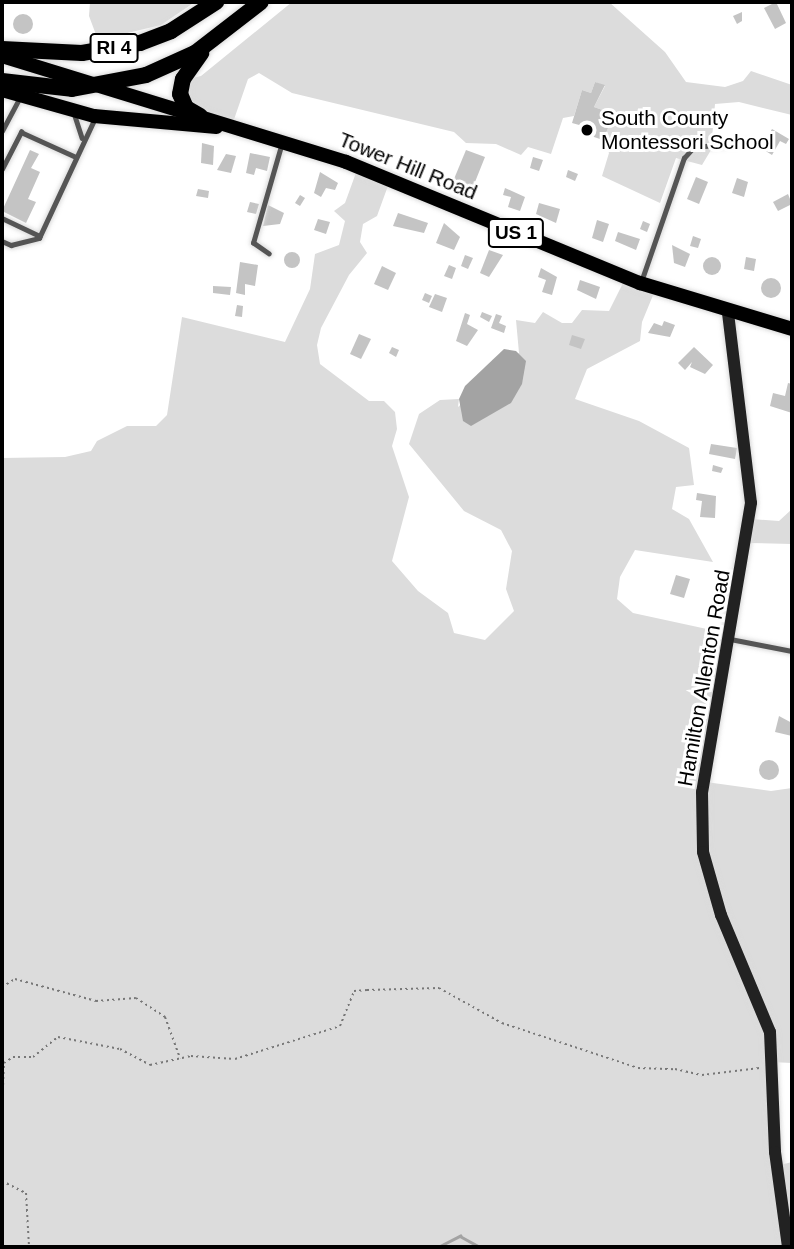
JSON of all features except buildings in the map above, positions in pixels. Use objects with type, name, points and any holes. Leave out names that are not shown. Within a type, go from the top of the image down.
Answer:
[{"type":"highway","name":"RI 4","points":[[2,47],[20,52],[82,53],[140,43],[171,31],[216,2]]},
{"type":"highway","name":"RI 4","points":[[2,81],[48,89],[96,86],[171,66],[210,43],[261,2]]},
{"type":"highway","points":[[200,116],[184,106],[181,84],[210,43]]},
{"type":"main road","name":"Tower Hill Road","points":[[2,56],[346,162],[640,284],[728,313],[792,329]]},
{"type":"main road","name":"Tower Hill Road","points":[[2,90],[97,116],[243,130]]},
{"type":"street","name":"Hamilton Allenton Road","points":[[728,313],[751,502],[702,792],[702,852],[720,915],[770,1032],[775,1068],[775,1152],[788,1247]]},
{"type":"lane","points":[[2,131],[21,96]]},
{"type":"lane","points":[[74,111],[83,138]]},
{"type":"lane","points":[[2,241],[10,245],[40,236],[83,138],[97,116]]},
{"type":"lane","points":[[2,169],[21,132],[76,157]]},
{"type":"lane","points":[[269,254],[253,243],[282,142]]},
{"type":"lane","points":[[640,284],[684,158],[694,147],[748,142]]},
{"type":"lane","points":[[2,218],[40,236]]},
{"type":"lane","points":[[730,638],[792,651]]},
{"type":"path","points":[[2,987],[15,979],[96,1001],[136,998],[165,1017],[180,1059]]},
{"type":"path","points":[[2,1111],[3,1062],[13,1057],[33,1058],[58,1037],[120,1049],[150,1065],[180,1059],[235,1059],[340,1026],[354,991],[439,988],[531,1034],[638,1068],[675,1069],[702,1075],[775,1068]]},
{"type":"path","points":[[2,1181],[26,1193],[29,1247]]},
{"type":"shaded area","points":[[90,2],[195,2],[161,25],[98,40],[89,16]]},
{"type":"shaded area","points":[[292,2],[609,2],[665,52],[686,82],[725,87],[743,81],[751,71],[792,85],[792,115],[739,102],[715,104],[711,150],[702,165],[676,158],[660,203],[602,176],[609,153],[603,140],[614,114],[594,107],[605,86],[595,82],[591,93],[582,90],[574,116],[563,118],[551,154],[528,147],[521,155],[496,144],[466,143],[454,132],[292,93],[259,73],[248,79],[230,131],[200,122],[180,89],[184,80],[201,76]]},
{"type":"shaded area","points":[[357,170],[389,183],[377,216],[363,224],[360,242],[367,253],[349,275],[321,328],[317,345],[320,364],[369,401],[384,401],[395,412],[397,429],[392,446],[409,497],[392,561],[418,591],[448,613],[454,633],[485,640],[514,611],[506,589],[512,551],[501,530],[464,511],[409,444],[419,414],[440,400],[459,399],[458,407],[519,353],[516,320],[535,323],[543,312],[562,323],[572,323],[582,310],[609,311],[626,277],[656,288],[642,322],[640,341],[587,369],[575,399],[639,421],[689,448],[694,485],[676,487],[672,509],[689,519],[713,562],[635,550],[620,577],[617,599],[633,613],[730,634],[706,782],[771,791],[792,788],[792,1063],[771,1062],[780,1165],[792,1162],[792,1247],[2,1247],[2,458],[65,457],[91,451],[97,441],[127,426],[156,426],[167,415],[182,317],[285,342],[310,289],[315,254],[339,245],[345,221],[334,211],[345,203]]},
{"type":"shaded area","points":[[504,349],[516,351],[526,361],[522,384],[511,403],[471,426],[463,421],[459,399],[465,386]]},
{"type":"shaded area","points":[[792,509],[792,544],[748,543],[751,519],[779,521]]},
{"type":"waterway","points":[[438,1247],[460,1236],[480,1247]]},
{"type":"place","name":"South County Montessori School","points":[[587,130]]}]
